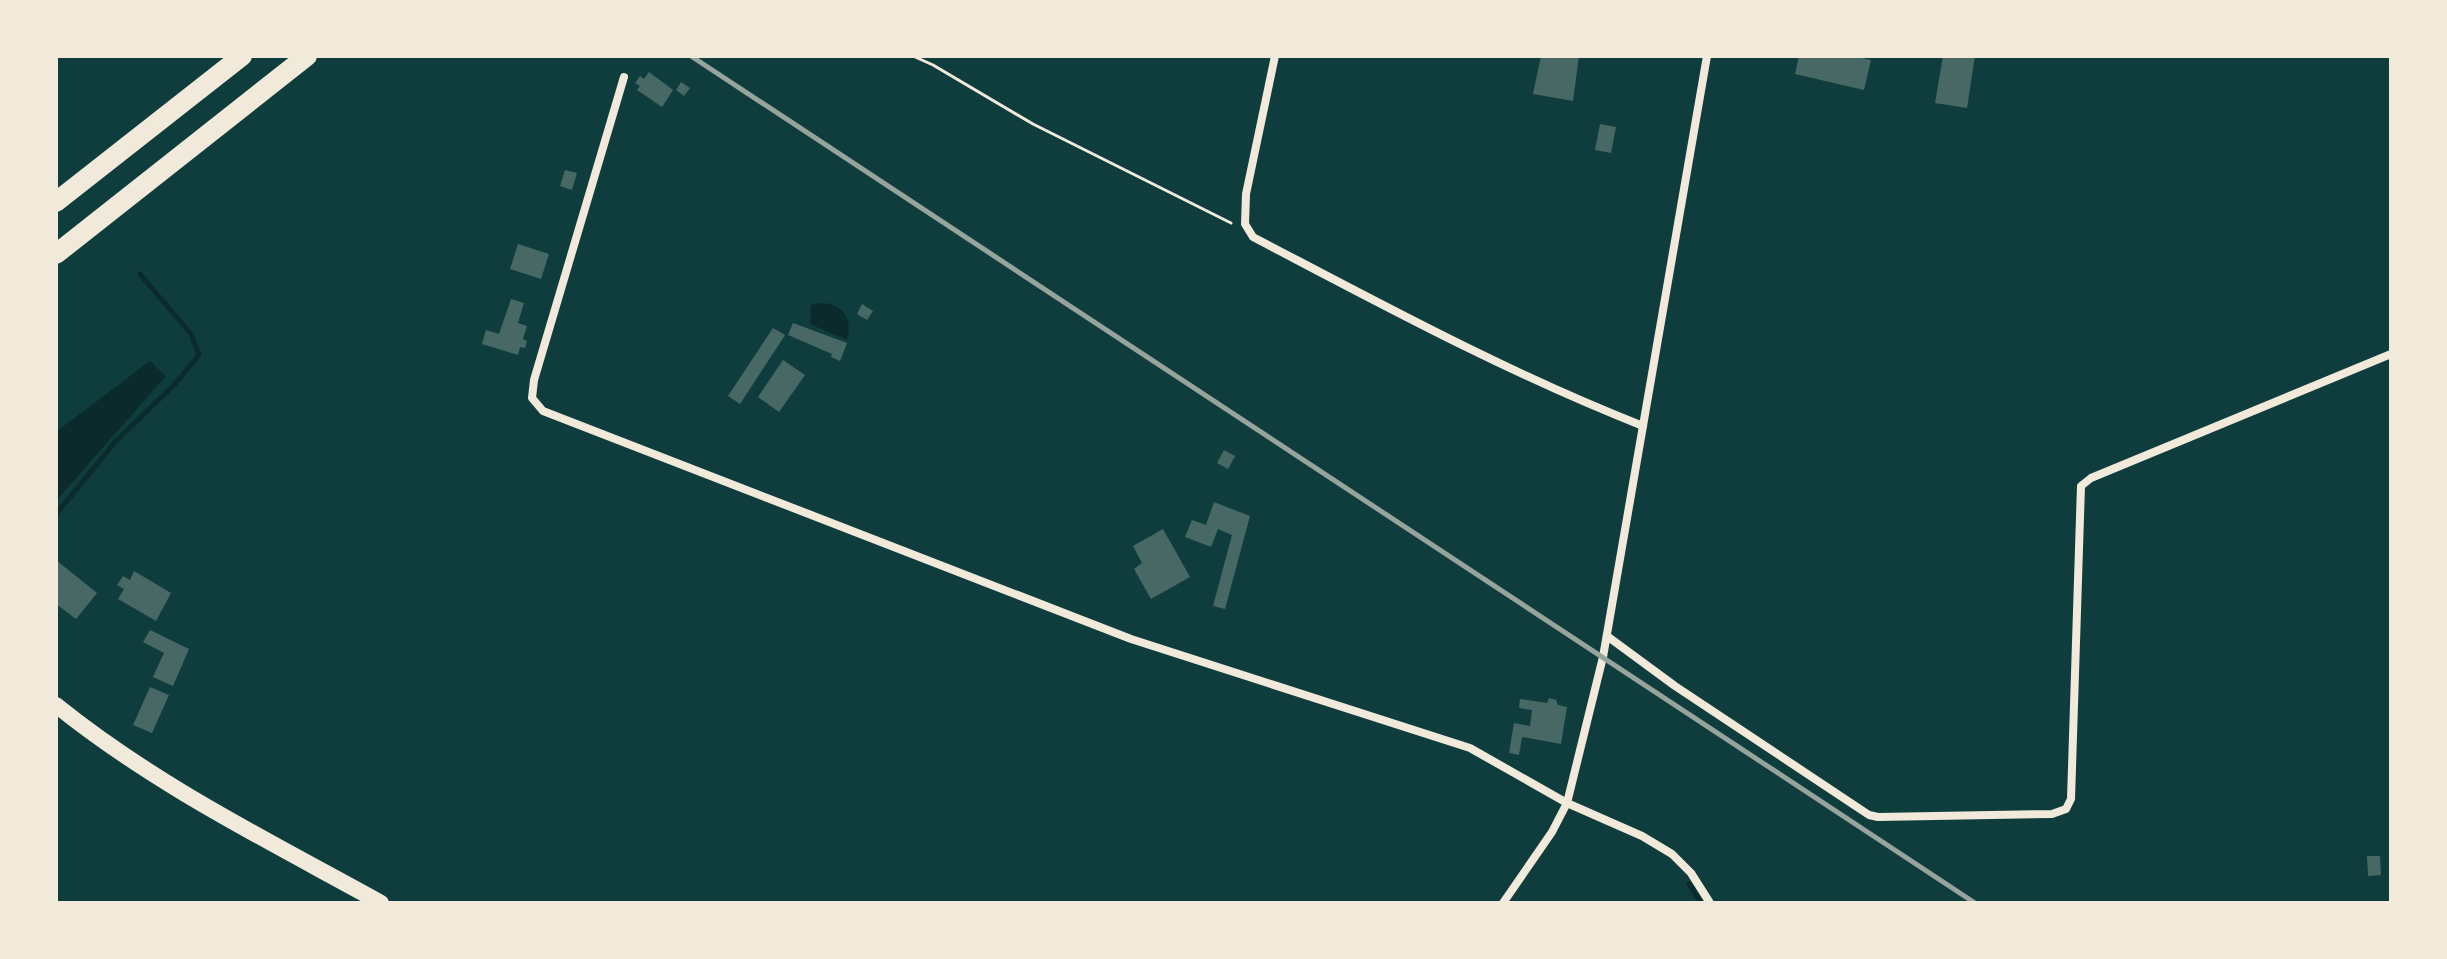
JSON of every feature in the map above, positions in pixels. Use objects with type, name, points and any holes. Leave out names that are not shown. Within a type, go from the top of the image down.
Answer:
[{"type":"highway","points":[[56,202],[242,56]]},
{"type":"highway","points":[[56,254],[307,56]]},
{"type":"main road","points":[[56,705],[110,746],[175,788],[381,903]]},
{"type":"street","points":[[1275,56],[1246,194],[1245,224],[1253,237],[1456,343],[1573,398],[1643,426]]},
{"type":"street","points":[[1503,903],[1552,832],[1567,803],[1607,636],[1707,56]]},
{"type":"street","points":[[624,77],[534,380],[532,398],[543,411],[1131,639],[1470,748],[1567,803],[1642,836],[1672,854],[1691,873],[1710,903]]},
{"type":"street","points":[[1607,636],[1675,686],[1869,815],[2052,814],[2066,809],[2071,799],[2081,486],[2091,478],[2391,354]]},
{"type":"path","points":[[913,56],[1033,124],[1228,223],[1245,224]]},
{"type":"water","points":[[811,305],[835,306],[844,314],[849,325],[847,340],[810,324]]},
{"type":"water","points":[[150,361],[166,376],[56,501],[56,432]]},
{"type":"building","points":[[1541,56],[1579,56],[1573,101],[1533,94]]},
{"type":"building","points":[[1799,56],[1852,56],[1871,60],[1864,90],[1795,74]]},
{"type":"building","points":[[1943,56],[1975,56],[1967,108],[1935,103]]},
{"type":"building","points":[[649,72],[673,90],[662,107],[637,90],[640,86],[635,83],[640,76],[644,79]]},
{"type":"building","points":[[681,82],[690,88],[684,96],[676,90]]},
{"type":"building","points":[[1600,124],[1616,127],[1611,153],[1595,150]]},
{"type":"building","points":[[565,170],[577,173],[572,190],[560,186]]},
{"type":"building","points":[[518,244],[549,254],[541,279],[510,269]]},
{"type":"building","points":[[511,299],[524,303],[518,323],[527,326],[523,339],[527,341],[525,348],[520,347],[518,355],[482,344],[486,330],[499,334]]},
{"type":"building","points":[[862,304],[873,311],[867,320],[857,314]]},
{"type":"building","points":[[793,323],[847,343],[840,361],[831,357],[832,354],[788,335]]},
{"type":"building","points":[[773,328],[785,335],[740,404],[728,396]]},
{"type":"building","points":[[783,360],[805,375],[779,412],[758,397]]},
{"type":"building","points":[[1224,450],[1235,456],[1228,469],[1217,463]]},
{"type":"building","points":[[1214,502],[1250,516],[1225,609],[1213,606],[1232,535],[1218,529],[1211,547],[1185,537],[1192,520],[1206,525]]},
{"type":"building","points":[[1163,529],[1190,577],[1151,599],[1134,569],[1142,563],[1133,546]]},
{"type":"building","points":[[56,560],[97,593],[76,619],[56,604]]},
{"type":"building","points":[[134,571],[171,593],[156,621],[118,599],[124,589],[117,585],[123,576],[130,580]]},
{"type":"building","points":[[150,630],[189,649],[173,686],[153,677],[164,653],[143,642]]},
{"type":"building","points":[[150,687],[169,695],[152,733],[133,725]]},
{"type":"building","points":[[1549,698],[1567,707],[1561,744],[1522,737],[1519,755],[1509,753],[1514,723],[1530,726],[1532,710],[1519,708],[1520,699],[1547,703]]},
{"type":"building","points":[[2367,856],[2380,856],[2381,875],[2368,876]]},
{"type":"waterway","points":[[56,514],[116,441],[175,384],[199,355],[191,334],[140,274]]},
{"type":"waterway","points":[[1689,884],[1701,903]]},
{"type":"railway","points":[[691,56],[1975,903]]}]
